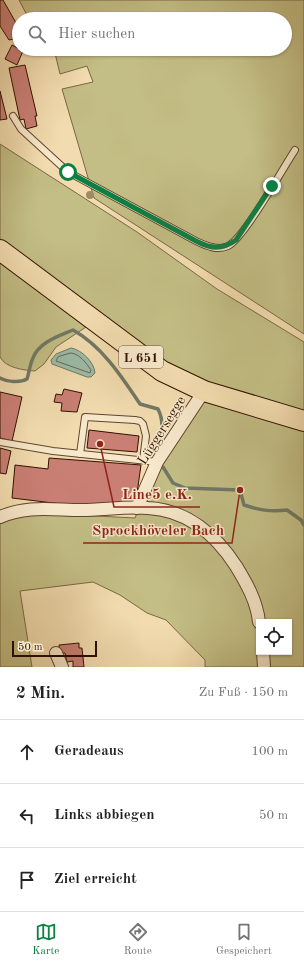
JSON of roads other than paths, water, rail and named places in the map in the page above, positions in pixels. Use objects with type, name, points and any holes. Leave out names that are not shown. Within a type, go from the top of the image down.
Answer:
[{"type":"main road","name":"L 651","points":[[0,250],[162,371],[204,391],[304,421]]},
{"type":"street","name":"Lüggersegge","points":[[137,508],[158,462],[204,391]]},
{"type":"street","points":[[0,517],[32,509],[99,510],[137,508],[153,508],[182,516],[191,520],[210,534],[227,552],[245,580],[258,609],[259,619]]},
{"type":"street","points":[[56,653],[62,667]]},
{"type":"street","points":[[263,655],[264,667]]},
{"type":"lane","points":[[13,116],[21,129],[68,172],[196,241],[215,248],[228,246],[242,232],[295,150]]},
{"type":"lane","points":[[80,454],[85,417],[136,420],[140,421],[145,428],[143,460]]},
{"type":"lane","points":[[0,442],[80,454],[158,462]]},
{"type":"water","points":[[71,348],[79,351],[90,361],[95,373],[91,377],[87,377],[52,364],[51,360],[56,354]]},
{"type":"waterway","points":[[0,378],[14,382],[27,379],[32,360],[36,352],[50,340],[73,330],[102,353],[119,373],[140,404],[158,409],[162,428],[156,446]]},
{"type":"waterway","points":[[163,467],[173,483],[185,488],[240,490],[244,505],[265,510],[287,510],[301,520],[304,525]]},
{"type":"place","name":"Line5 e.K.","points":[[100,444]]},
{"type":"place","name":"Sprockhöveler Bach","points":[[240,490]]}]
